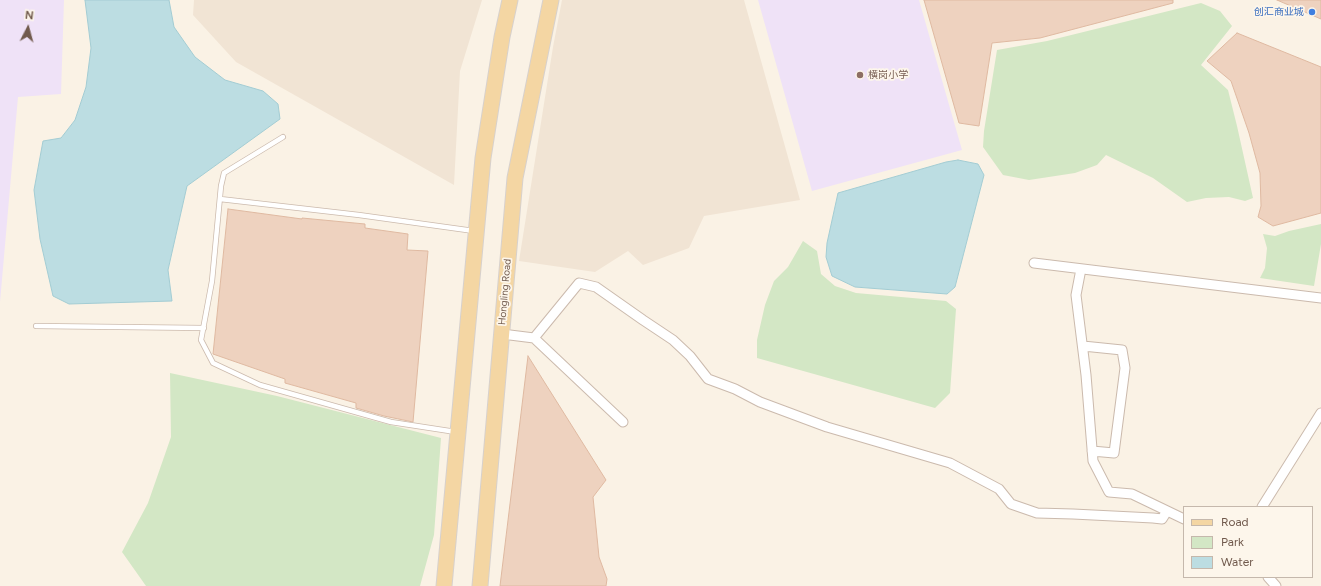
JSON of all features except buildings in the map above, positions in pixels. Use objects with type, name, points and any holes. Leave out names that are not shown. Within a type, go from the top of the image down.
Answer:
[{"type":"main road","points":[[444,586],[483,158],[502,37],[510,0]]},
{"type":"main road","name":"Hongling Road","points":[[480,586],[515,178],[551,0]]},
{"type":"street","points":[[1034,263],[1321,298]]},
{"type":"street","points":[[1081,269],[1076,295],[1086,375],[1093,461],[1109,492],[1132,494],[1183,519]]},
{"type":"street","points":[[534,338],[579,283],[596,287],[673,340],[690,356],[708,379],[735,389],[760,402],[827,427],[950,463],[999,490],[1011,504],[1037,513],[1162,519],[1167,511]]},
{"type":"street","points":[[502,334],[534,338],[623,422]]},
{"type":"street","points":[[1083,346],[1122,350],[1125,368],[1114,454],[1092,451]]},
{"type":"street","points":[[1263,506],[1321,413]]},
{"type":"street","points":[[1269,578],[1276,586]]},
{"type":"lane","points":[[283,137],[224,173],[212,281],[201,340],[212,363],[260,385],[391,422],[458,432]]},
{"type":"lane","points":[[220,199],[359,215],[476,231]]},
{"type":"lane","points":[[36,326],[204,328]]},
{"type":"shaded area","points":[[0,0],[64,0],[61,94],[18,97],[0,302]]},
{"type":"shaded area","points":[[194,0],[482,0],[460,71],[454,185],[236,62],[193,15]]},
{"type":"shaded area","points":[[562,0],[744,0],[800,200],[704,216],[689,248],[643,265],[628,251],[595,272],[519,261],[553,47]]},
{"type":"shaded area","name":"横岗小学","points":[[758,0],[919,0],[962,150],[812,191]]},
{"type":"green space","points":[[1201,3],[1220,11],[1232,26],[1201,65],[1228,90],[1253,198],[1245,201],[1229,197],[1206,198],[1187,202],[1153,178],[1106,155],[1097,165],[1075,173],[1029,180],[1003,175],[983,147],[984,131],[997,50],[1047,41]]},
{"type":"green space","points":[[1321,224],[1321,244],[1314,286],[1260,278],[1265,268],[1267,248],[1263,234],[1275,236],[1289,231]]},
{"type":"green space","points":[[803,241],[817,251],[821,274],[835,286],[856,293],[946,301],[956,309],[950,393],[935,408],[757,358],[757,340],[765,305],[774,281],[788,267]]},
{"type":"green space","points":[[170,373],[277,396],[441,438],[434,535],[420,586],[146,586],[122,552],[148,503],[171,437]]},
{"type":"water","points":[[85,0],[169,0],[174,27],[195,57],[225,80],[263,91],[278,104],[280,119],[187,186],[168,270],[172,301],[69,304],[53,296],[40,239],[34,190],[43,141],[61,138],[75,120],[86,87],[91,48]]},
{"type":"water","points":[[958,160],[978,164],[984,175],[955,287],[947,294],[855,287],[832,276],[826,257],[827,243],[838,193],[946,162]]},
{"type":"place","name":"创汇商业城","points":[[1312,12]]},
{"type":"place","name":"横岗小学","points":[[860,75]]}]
